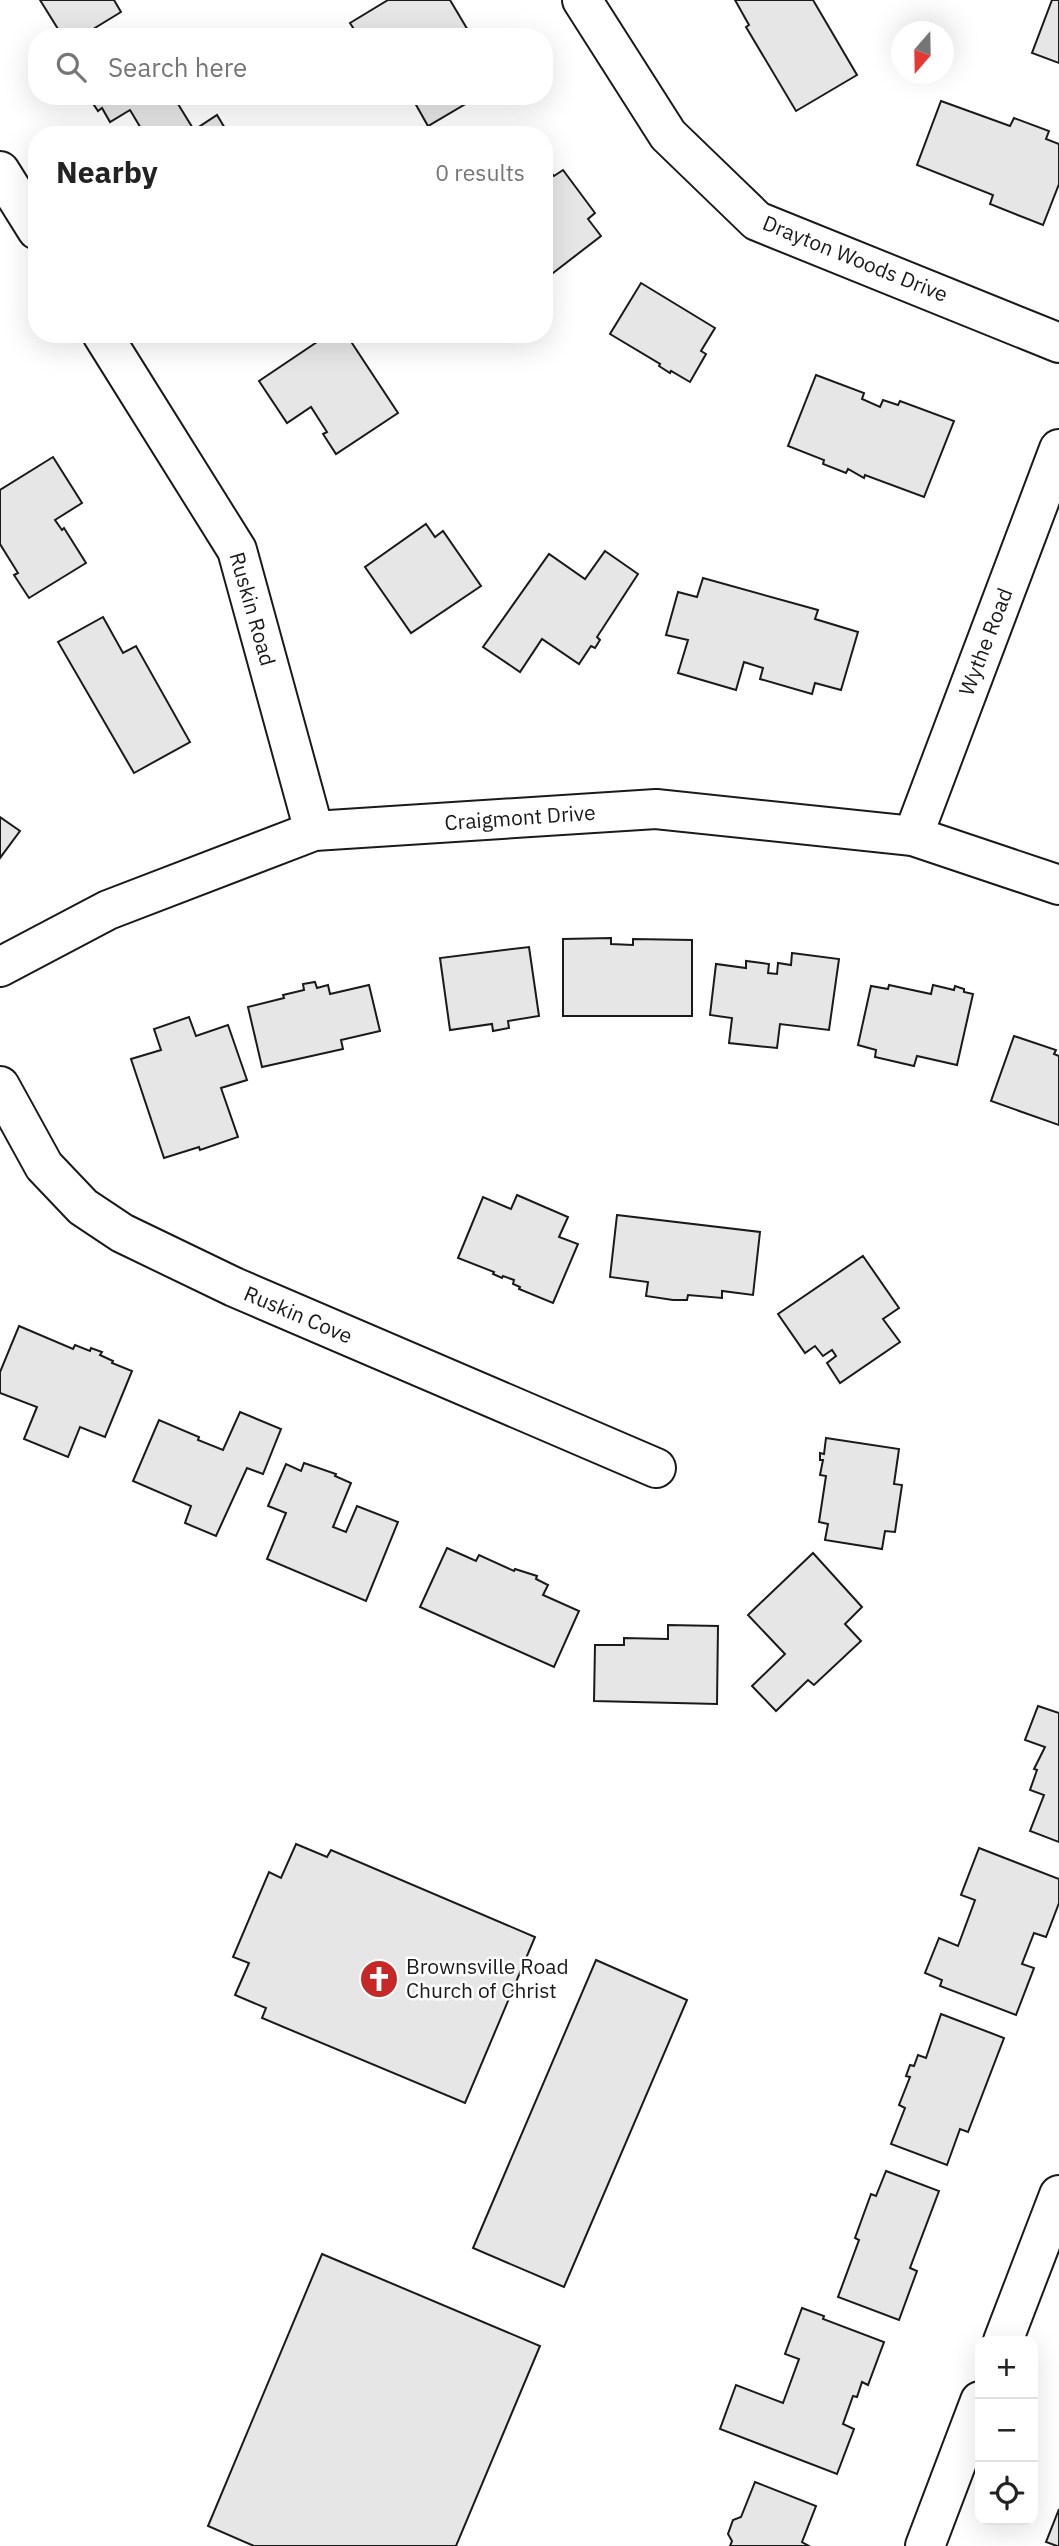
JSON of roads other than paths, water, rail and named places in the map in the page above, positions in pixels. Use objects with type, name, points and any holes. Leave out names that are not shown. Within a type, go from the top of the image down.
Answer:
[{"type":"street","name":"Drayton Woods Drive","points":[[582,0],[668,135],[757,221],[1059,343]]},
{"type":"street","points":[[0,171],[28,216]]},
{"type":"street","name":"Ruskin Road","points":[[108,343],[237,550],[314,831]]},
{"type":"street","name":"Wythe Road","points":[[913,836],[1059,449]]},
{"type":"street","name":"Craigmont Drive","points":[[0,967],[108,910],[314,831],[656,809],[913,836],[1059,885]]},
{"type":"street","name":"Ruskin Cove","points":[[0,1086],[44,1166],[83,1207],[121,1233],[234,1287],[656,1468]]},
{"type":"street","points":[[1005,2336],[1059,2194]]},
{"type":"street","points":[[925,2546],[975,2414]]},
{"type":"place","name":"Brownsville Road Church of Christ","points":[[379,1979]]}]
